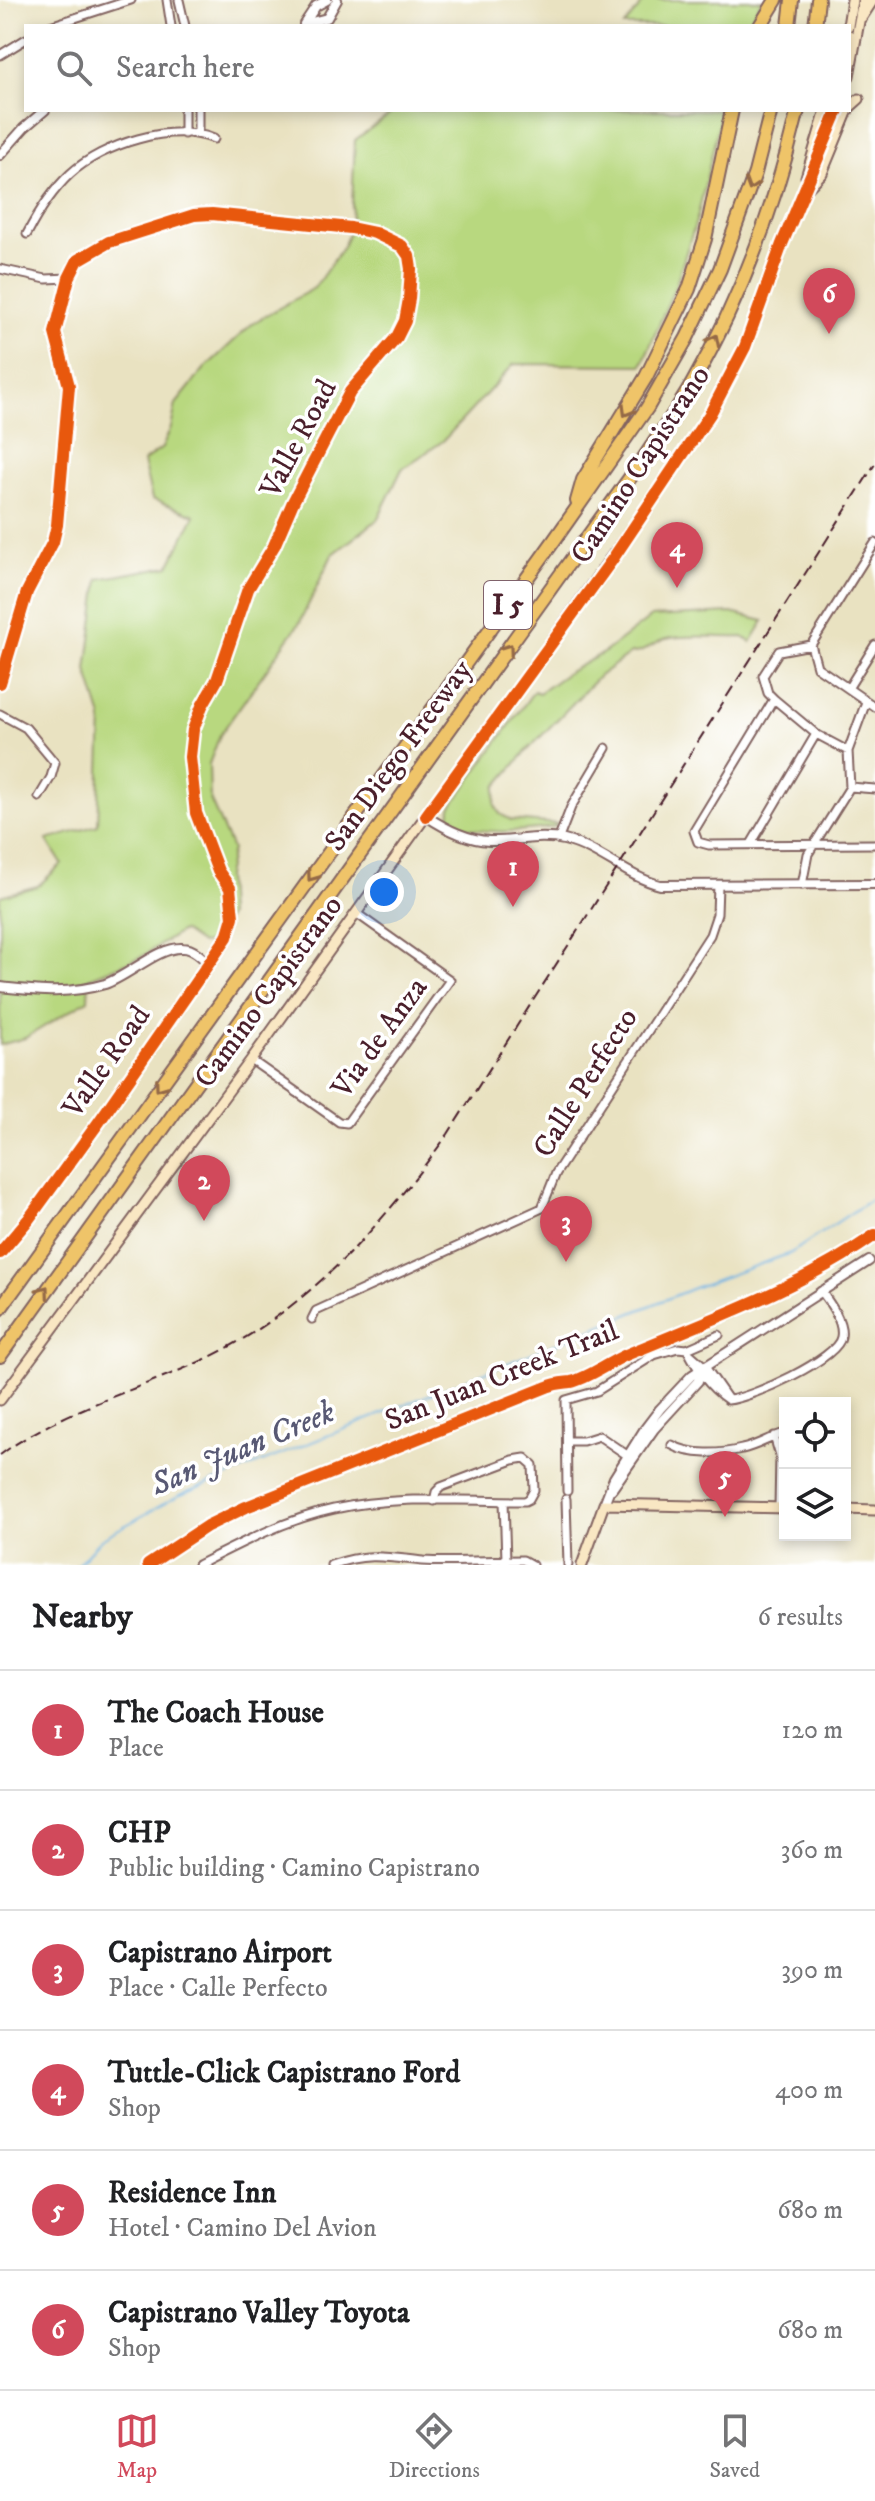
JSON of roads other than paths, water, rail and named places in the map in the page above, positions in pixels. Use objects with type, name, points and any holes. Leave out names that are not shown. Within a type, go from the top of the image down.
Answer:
[{"type":"highway","points":[[761,24],[776,0]]},
{"type":"highway","points":[[789,24],[792,0]]},
{"type":"highway","points":[[815,24],[818,0]]},
{"type":"highway","points":[[575,510],[583,480],[646,377],[689,289],[708,224],[732,112]]},
{"type":"highway","name":"San Diego Freeway","points":[[0,1309],[640,419],[698,317],[738,226],[770,112]]},
{"type":"highway","name":"San Diego Freeway","points":[[0,1356],[588,537],[692,385],[733,303],[762,229],[797,112]]},
{"type":"main road","points":[[848,24],[852,0]]},
{"type":"main road","points":[[851,66],[863,0]]},
{"type":"main road","points":[[860,20],[873,0]]},
{"type":"main road","points":[[851,106],[859,99]]},
{"type":"main road","name":"Camino Capistrano","points":[[803,192],[827,112]]},
{"type":"main road","name":"Camino Capistrano","points":[[0,1400],[251,1060],[612,560],[710,414],[745,347],[803,192],[837,112]]},
{"type":"main road","points":[[803,192],[822,173],[847,112]]},
{"type":"main road","points":[[582,1565],[604,1504],[779,1508]]},
{"type":"main road","points":[[851,1509],[875,1510]]},
{"type":"street","points":[[56,24],[131,0]]},
{"type":"street","points":[[167,0],[171,24]]},
{"type":"street","points":[[179,0],[185,24]]},
{"type":"street","points":[[303,24],[316,6],[327,0]]},
{"type":"street","points":[[306,24],[327,18],[337,0]]},
{"type":"street","points":[[169,14],[182,12]]},
{"type":"street","points":[[0,55],[24,40]]},
{"type":"street","points":[[0,155],[43,112]]},
{"type":"street","points":[[184,112],[184,134]]},
{"type":"street","points":[[198,112],[198,132]]},
{"type":"street","points":[[27,234],[41,207],[71,173],[110,150],[149,137],[198,132],[214,139]]},
{"type":"street","name":"Valle Road","points":[[0,683],[27,592],[53,542],[57,525],[69,386],[55,333],[69,278],[78,260],[100,245],[174,220],[203,214],[375,233],[402,246],[409,256],[409,299],[405,321],[385,352],[350,392],[331,426],[274,546],[241,604],[217,680],[193,730],[190,757],[196,813],[218,871],[230,888],[233,917],[227,937],[35,1211],[0,1253]]},
{"type":"street","points":[[0,269],[46,279],[69,278]]},
{"type":"street","points":[[848,751],[816,734],[774,699],[768,693],[763,676],[779,651],[811,645],[875,543]]},
{"type":"street","points":[[811,645],[817,667],[875,707]]},
{"type":"street","points":[[849,687],[875,645]]},
{"type":"street","points":[[774,699],[695,827],[696,839],[709,845],[875,844]]},
{"type":"street","points":[[802,885],[808,854],[850,787],[848,751],[866,702]]},
{"type":"street","points":[[0,714],[26,728],[55,763],[39,797]]},
{"type":"street","points":[[751,844],[816,734]]},
{"type":"street","points":[[559,838],[571,807],[606,748]]},
{"type":"street","points":[[850,787],[875,789]]},
{"type":"street","points":[[426,816],[454,832],[487,841],[559,838],[590,848],[645,881],[674,886],[875,884]]},
{"type":"street","name":"Calle Perfecto","points":[[312,1319],[316,1311],[542,1208],[556,1173],[710,935],[717,914],[718,885]]},
{"type":"street","name":"Via de Anza","points":[[251,1060],[344,1123],[350,1121],[409,1041],[450,980],[356,913]]},
{"type":"street","points":[[0,987],[44,993],[75,991],[106,983],[164,952],[182,948],[193,951],[209,964]]},
{"type":"street","points":[[604,1504],[627,1455],[660,1409],[692,1375],[869,1261]]},
{"type":"street","points":[[568,1565],[566,1400],[597,1391],[654,1355],[678,1348],[689,1352],[714,1390],[728,1400],[756,1394],[803,1370],[836,1348],[842,1336],[839,1322],[821,1291]]},
{"type":"street","points":[[689,1352],[719,1335]]},
{"type":"street","points":[[611,1489],[654,1429],[698,1381],[702,1370]]},
{"type":"street","points":[[672,1445],[683,1451],[724,1452],[743,1449],[779,1435]]},
{"type":"street","points":[[567,1441],[583,1441],[599,1436],[627,1455]]},
{"type":"street","points":[[774,1436],[780,1469]]},
{"type":"street","points":[[198,1565],[313,1514],[363,1504],[525,1501],[532,1495],[534,1469],[530,1460],[520,1458],[441,1487],[434,1501]]},
{"type":"street","points":[[504,1501],[506,1560]]},
{"type":"street","points":[[331,1565],[387,1555],[411,1562],[506,1560],[528,1561],[532,1565]]},
{"type":"waterway","name":"San Juan Creek","points":[[77,1565],[101,1539],[178,1496],[694,1288],[791,1253],[875,1197]]},
{"type":"railway","points":[[0,1455],[71,1414],[199,1362],[237,1342],[307,1293],[368,1234],[448,1134],[875,464]]},
{"type":"place","name":"Capistrano Valley Toyota","points":[[829,334]]},
{"type":"place","name":"Tuttle-Click Capistrano Ford","points":[[677,588]]},
{"type":"place","name":"The Coach House","points":[[513,907]]},
{"type":"place","name":"CHP","points":[[204,1221]]},
{"type":"place","name":"Capistrano Airport","points":[[566,1262]]},
{"type":"place","name":"Residence Inn","points":[[725,1517]]}]
